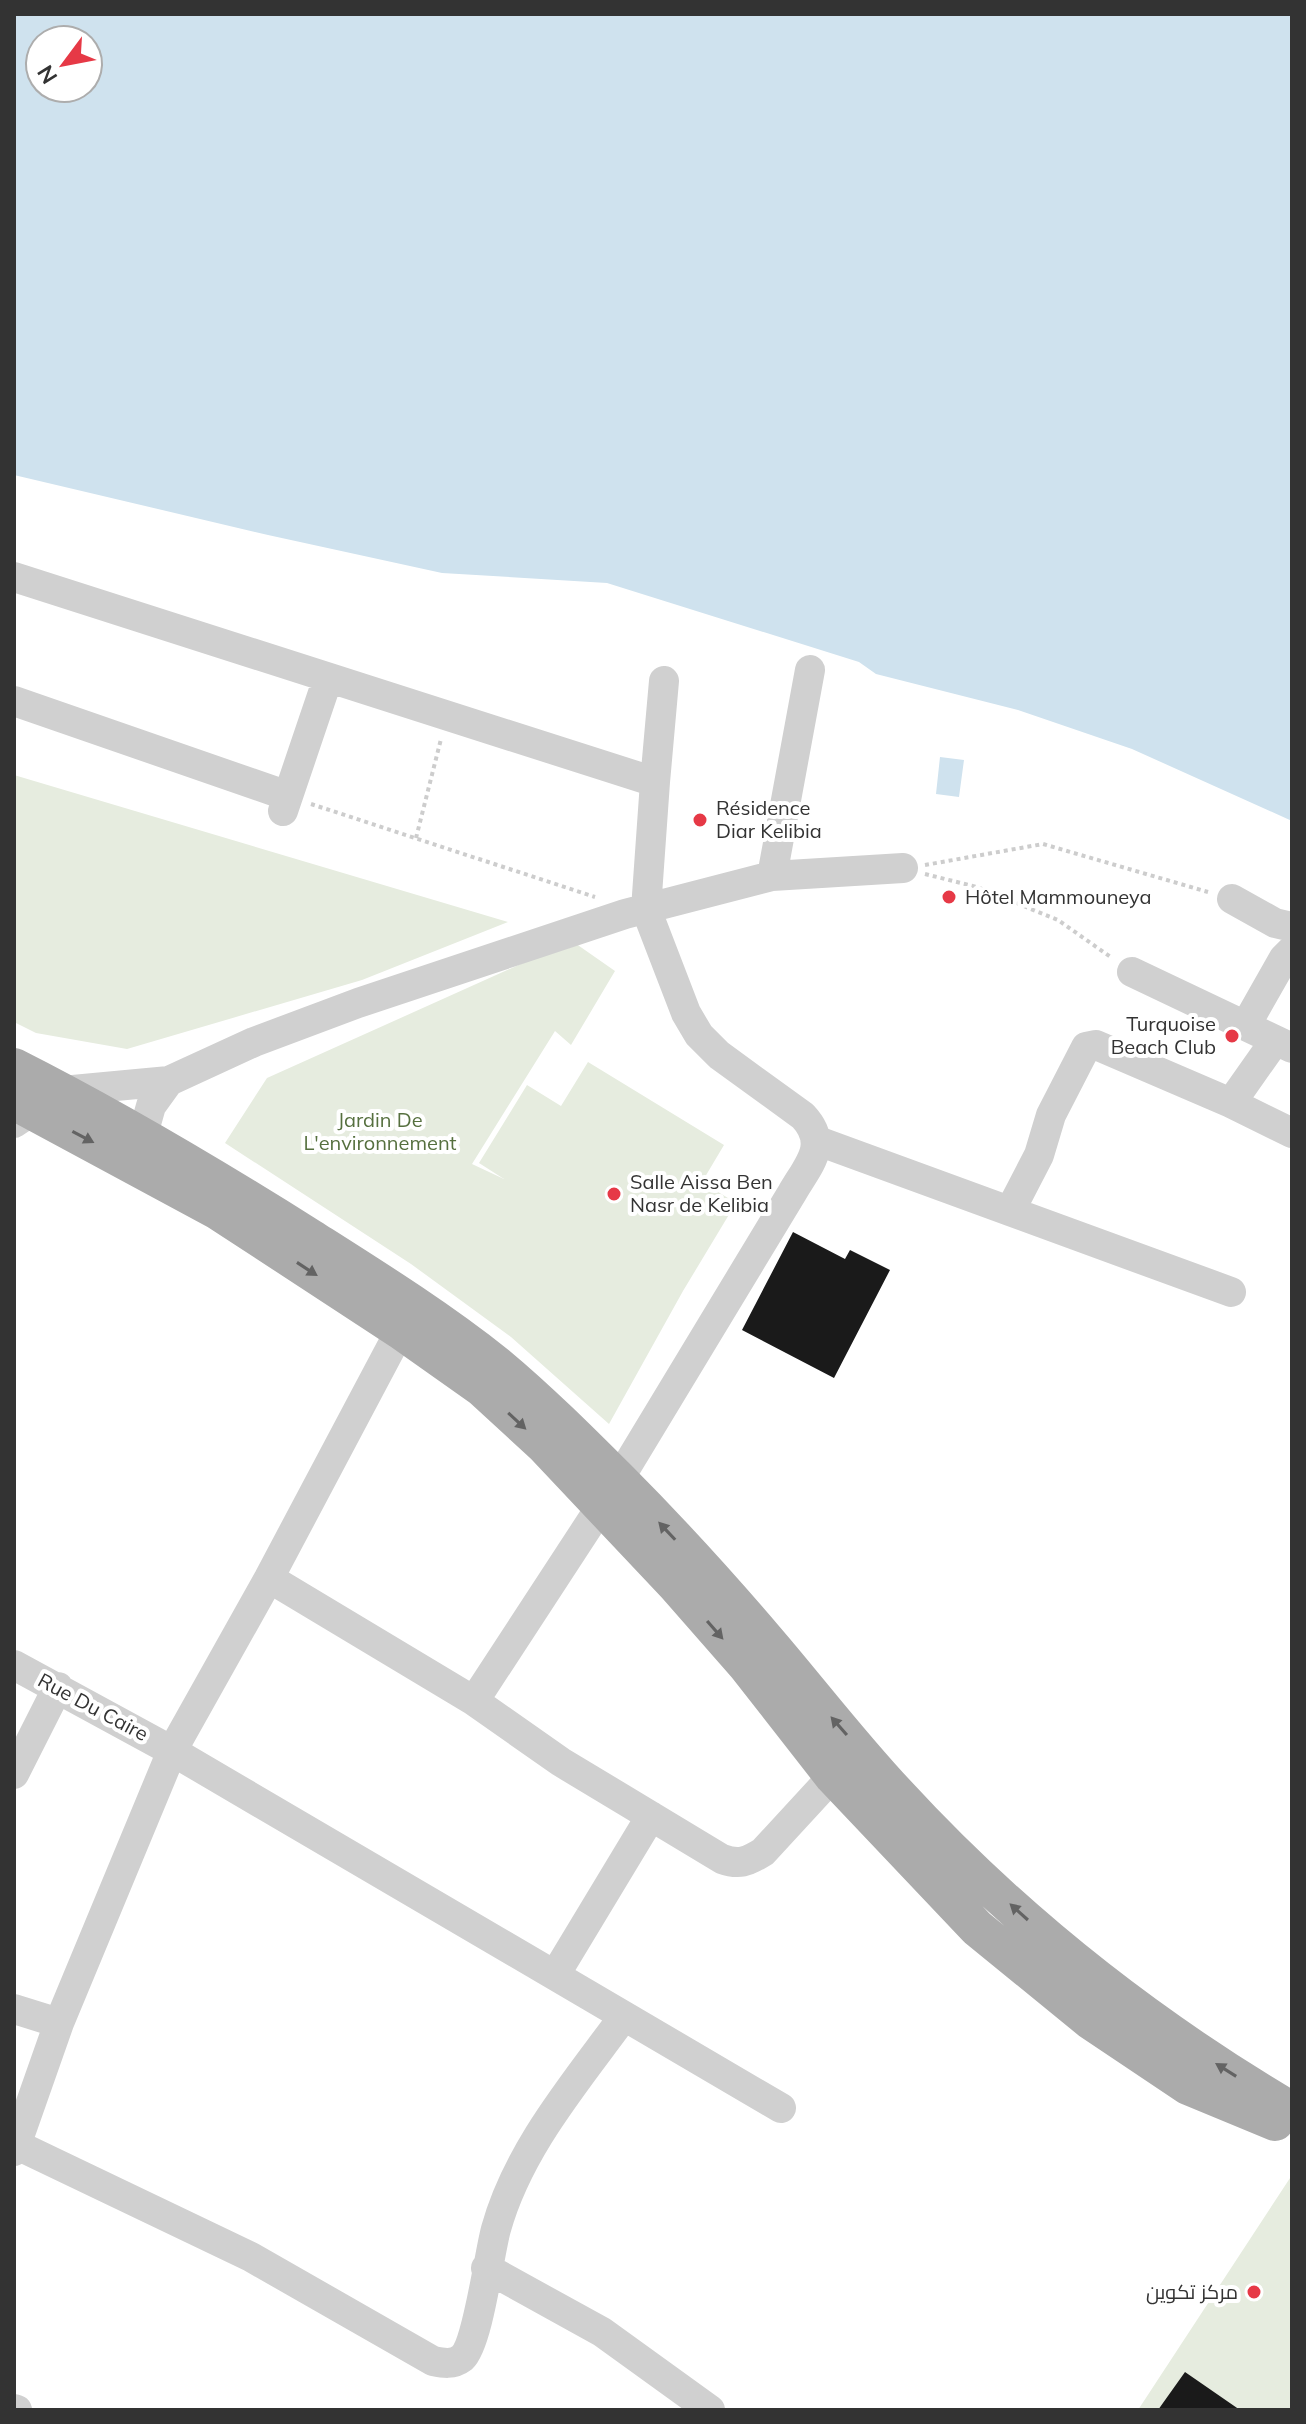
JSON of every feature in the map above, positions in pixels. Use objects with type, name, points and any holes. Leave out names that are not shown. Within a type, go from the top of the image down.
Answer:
[{"type":"main road","points":[[14,1067],[31,1106],[407,1317]]},
{"type":"main road","points":[[31,1106],[142,1138],[237,1192],[407,1317],[544,1445],[610,1493],[713,1579],[893,1790],[1051,1941],[1134,2006],[1223,2069],[1292,2111]]},
{"type":"main road","points":[[610,1493],[676,1585],[747,1666],[833,1776],[977,1928],[1091,2021],[1188,2086],[1292,2130]]},
{"type":"street","points":[[14,577],[655,782]]},
{"type":"street","points":[[772,876],[810,670]]},
{"type":"street","points":[[14,701],[286,804],[328,678]]},
{"type":"street","points":[[474,1701],[610,1493],[792,1193],[814,1155],[818,1141],[814,1128],[803,1116],[719,1055],[699,1035],[635,911],[655,782],[664,681]]},
{"type":"street","points":[[31,1106],[169,1081],[254,1042],[343,1009],[635,911],[772,876],[903,868]]},
{"type":"street","points":[[1232,899],[1275,923],[1292,927]]},
{"type":"street","points":[[1246,1025],[1284,958],[1292,950]]},
{"type":"street","points":[[1132,972],[1283,1045],[1231,1103]]},
{"type":"street","points":[[1010,1211],[1039,1155],[1051,1115],[1086,1047],[1096,1045],[1292,1133]]},
{"type":"street","points":[[142,1138],[151,1106],[169,1081]]},
{"type":"street","points":[[818,1141],[1231,1292]]},
{"type":"street","points":[[407,1317],[269,1578],[172,1751],[59,2023],[15,2148],[251,2257],[433,2361],[452,2363],[462,2358],[468,2350],[477,2321],[486,2268],[509,2189],[530,2150],[624,2016]]},
{"type":"street","points":[[269,1578],[474,1701],[561,1762],[722,1859],[737,1864],[763,1852],[833,1776]]},
{"type":"street","name":"Rue Du Caire","points":[[14,1665],[172,1751],[781,2108]]},
{"type":"street","points":[[14,1774],[58,1687]]},
{"type":"street","points":[[555,1975],[651,1816]]},
{"type":"street","points":[[14,2009],[59,2023]]},
{"type":"street","points":[[486,2268],[602,2332],[710,2410]]},
{"type":"path","points":[[416,838],[447,716]]},
{"type":"path","points":[[286,804],[416,838],[635,911]]},
{"type":"path","points":[[903,868],[1043,844],[1232,899]]},
{"type":"path","points":[[903,868],[977,887],[1058,920],[1132,972]]},
{"type":"green space","points":[[14,775],[508,922],[362,980],[127,1049],[36,1033],[14,1022]]},
{"type":"green space","name":"Jardin De L'environnement","points":[[572,941],[615,971],[571,1045],[555,1031],[472,1164],[504,1179],[479,1163],[527,1085],[561,1106],[588,1062],[724,1145],[702,1182],[736,1203],[609,1424],[511,1337],[411,1264],[225,1143],[267,1078]]},
{"type":"green space","name":"مركز تكوين","points":[[1292,2175],[1292,2410],[1138,2410]]},
{"type":"water","points":[[14,14],[1292,14],[1292,821],[1132,749],[1018,710],[876,674],[859,662],[607,583],[442,573],[14,475]]},
{"type":"water","points":[[940,757],[964,760],[959,797],[936,794]]},
{"type":"building","points":[[793,1232],[845,1259],[850,1250],[890,1270],[834,1378],[742,1330]]},
{"type":"building","points":[[1185,2372],[1240,2410],[1158,2410]]},
{"type":"place","name":"Résidence Diar Kelibia","points":[[700,820]]},
{"type":"place","name":"Hôtel Mammouneya","points":[[949,897]]},
{"type":"place","name":"Turquoise Beach Club","points":[[1232,1036]]},
{"type":"place","name":"Salle Aissa Ben Nasr de Kelibia","points":[[614,1194]]},
{"type":"place","name":"مركز تكوين","points":[[1254,2292]]}]
